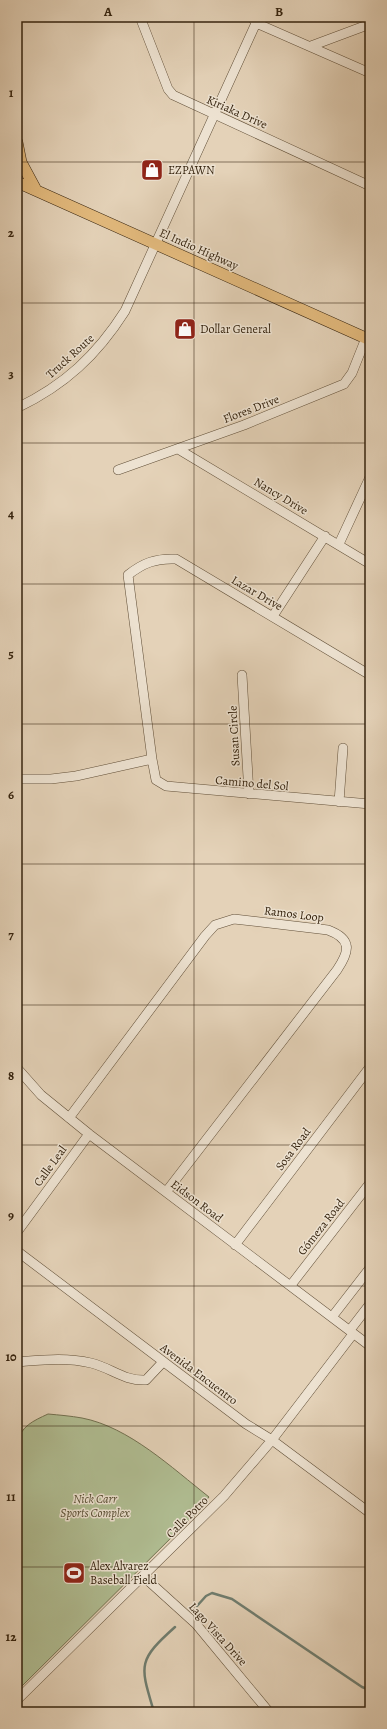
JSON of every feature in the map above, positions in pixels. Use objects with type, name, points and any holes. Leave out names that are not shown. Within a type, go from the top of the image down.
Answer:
[{"type":"main road","points":[[17,142],[21,162],[35,188]]},
{"type":"main road","name":"El Indio Highway","points":[[17,182],[35,188],[368,339]]},
{"type":"street","name":"Kiriaka Drive","points":[[140,17],[168,89],[173,96],[370,186]]},
{"type":"street","name":"Truck Route","points":[[17,408],[56,386],[99,348],[125,311],[214,115],[254,20]]},
{"type":"street","points":[[254,20],[370,73]]},
{"type":"street","points":[[311,46],[370,24]]},
{"type":"street","name":"Flores Drive","points":[[118,470],[244,425],[344,384],[352,373],[368,339]]},
{"type":"street","name":"Nancy Drive","points":[[178,449],[339,544],[370,564]]},
{"type":"street","points":[[339,544],[370,477]]},
{"type":"street","points":[[273,616],[325,536]]},
{"type":"street","name":"Lazar Drive","points":[[128,575],[139,566],[148,562],[162,558],[176,560],[273,616],[370,675]]},
{"type":"street","name":"Camino del Sol","points":[[128,575],[156,780],[166,786],[370,804]]},
{"type":"street","name":"Susan Circle","points":[[242,675],[249,794]]},
{"type":"street","points":[[339,802],[343,748]]},
{"type":"street","points":[[17,779],[76,776],[152,759]]},
{"type":"street","name":"Ramos Loop","points":[[69,1118],[200,942],[215,925],[234,919],[328,930],[341,936],[347,948],[345,958],[337,970],[166,1192]]},
{"type":"street","name":"Sosa Road","points":[[235,1244],[370,1067]]},
{"type":"street","name":"Eidson Road","points":[[17,1068],[41,1095],[89,1134],[370,1346]]},
{"type":"street","name":"Calle Leal","points":[[17,1232],[89,1134]]},
{"type":"street","name":"Gómeza Road","points":[[291,1285],[370,1183]]},
{"type":"street","name":"Avenida Encuentro","points":[[17,1251],[246,1424],[272,1440],[370,1513]]},
{"type":"street","points":[[332,1317],[370,1268]]},
{"type":"street","name":"Calle Potro","points":[[17,1700],[224,1496],[272,1440],[370,1304]]},
{"type":"street","points":[[17,1362],[70,1359],[92,1364],[123,1378],[135,1381],[146,1380],[163,1362]]},
{"type":"street","name":"Lago Vista Drive","points":[[143,1576],[196,1624],[270,1712]]},
{"type":"green space","name":"Nick Carr Sports Complex","points":[[48,1414],[82,1418],[116,1430],[149,1450],[209,1497],[192,1517],[17,1691],[17,1520],[20,1510],[17,1443],[21,1432],[28,1425]]},
{"type":"waterway","points":[[197,1606],[206,1596],[212,1593],[232,1599],[362,1687],[370,1690]]},
{"type":"waterway","points":[[154,1712],[146,1684],[144,1673],[145,1665],[148,1656],[154,1648],[175,1627]]},
{"type":"place","name":"EZPAWN","points":[[152,170]]},
{"type":"place","name":"Dollar General","points":[[185,329]]},
{"type":"place","name":"Alex Alvarez Baseball Field","points":[[74,1573]]}]
